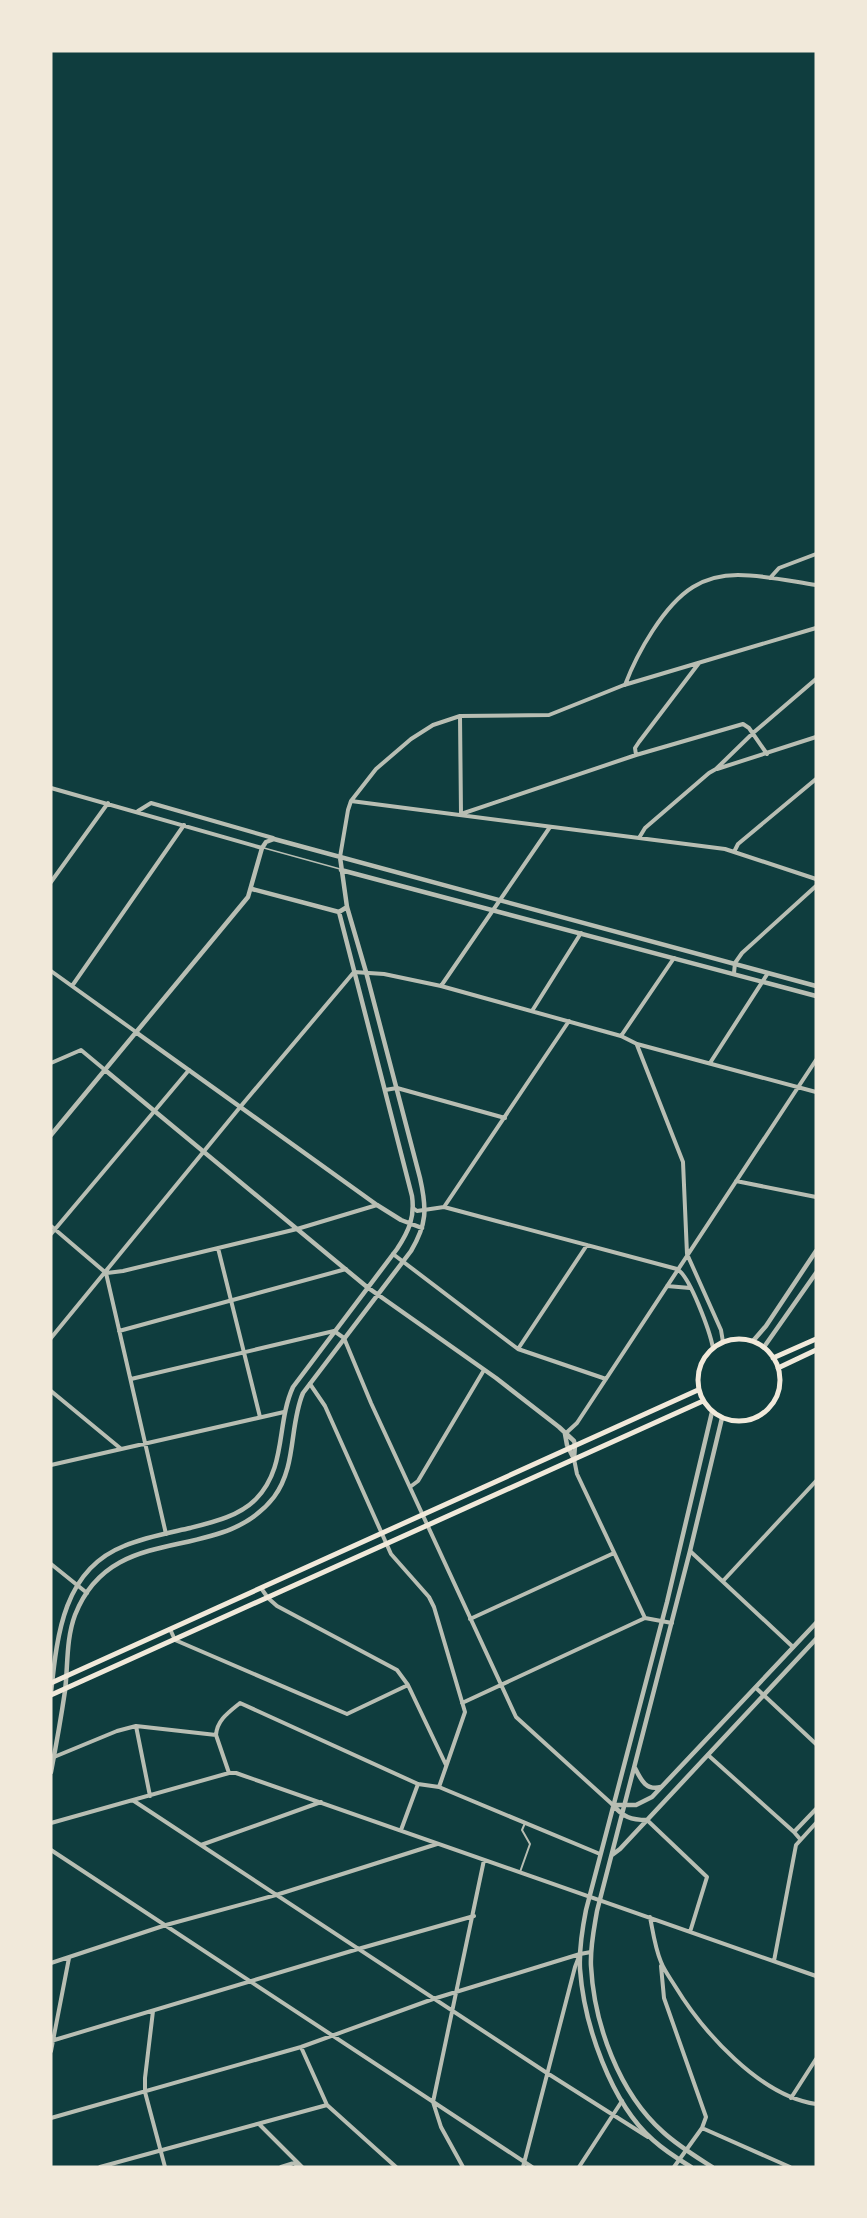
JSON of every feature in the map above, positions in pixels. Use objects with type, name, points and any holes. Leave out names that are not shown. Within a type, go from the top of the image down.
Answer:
[{"type":"main road","points":[[733,1339],[753,1341],[764,1347],[773,1358],[778,1368],[779,1391],[774,1402],[756,1418],[733,1422],[712,1412],[702,1401],[698,1390],[699,1367],[705,1356],[723,1342],[733,1339]]},
{"type":"main road","points":[[773,1358],[816,1339]]},
{"type":"main road","points":[[778,1368],[816,1350]]},
{"type":"main road","points":[[52,1683],[698,1390]]},
{"type":"main road","points":[[51,1694],[702,1401]]},
{"type":"street","points":[[769,578],[779,568],[816,554]]},
{"type":"street","points":[[624,685],[660,622],[681,596],[695,586],[714,578],[737,575],[816,585]]},
{"type":"street","points":[[51,1772],[65,1689],[70,1634],[75,1615],[87,1593],[106,1570],[127,1558],[225,1531],[248,1521],[266,1506],[284,1479],[292,1447],[296,1412],[303,1393],[416,1243],[422,1228],[426,1209],[420,1178],[347,907],[340,857],[351,801],[371,773],[411,738],[433,725],[460,716],[549,715],[624,685],[816,628]]},
{"type":"street","points":[[636,755],[635,748],[639,742],[700,663]]},
{"type":"street","points":[[716,769],[753,733],[816,680]]},
{"type":"street","points":[[460,716],[461,814]]},
{"type":"street","points":[[461,814],[636,755],[743,724],[749,728],[767,754]]},
{"type":"street","points":[[639,838],[643,830],[716,769],[816,738]]},
{"type":"street","points":[[734,852],[738,844],[816,779]]},
{"type":"street","points":[[51,788],[262,848]]},
{"type":"street","points":[[351,801],[725,849],[816,879]]},
{"type":"street","points":[[51,882],[108,803]]},
{"type":"street","points":[[136,811],[151,804],[816,986]]},
{"type":"street","points":[[72,986],[184,825]]},
{"type":"street","points":[[441,986],[550,827]]},
{"type":"street","points":[[51,1136],[249,897],[262,848],[266,842],[274,839]]},
{"type":"street","points":[[341,870],[816,996]]},
{"type":"street","points":[[734,973],[735,963],[742,953],[816,886]]},
{"type":"street","points":[[252,889],[339,912],[347,907]]},
{"type":"street","points":[[51,1694],[60,1624],[77,1585],[99,1559],[111,1552],[138,1541],[227,1517],[247,1507],[257,1498],[266,1488],[278,1461],[284,1412],[293,1387],[393,1254],[411,1224],[413,1208],[386,1090],[339,912]]},
{"type":"street","points":[[532,1011],[581,933]]},
{"type":"street","points":[[621,1036],[674,957]]},
{"type":"street","points":[[51,971],[377,1205],[422,1228]]},
{"type":"street","points":[[51,1338],[354,972],[366,972],[441,986],[621,1036],[637,1044],[816,1092]]},
{"type":"street","points":[[710,1063],[768,973]]},
{"type":"street","points":[[444,1208],[569,1022]]},
{"type":"street","points":[[637,1044],[683,1162],[687,1254],[721,1330],[723,1342]]},
{"type":"street","points":[[51,1063],[79,1050],[367,1287],[484,1370],[565,1434],[575,1445],[574,1459]]},
{"type":"street","points":[[565,1434],[577,1423],[816,1060]]},
{"type":"street","points":[[51,1234],[53,1228],[189,1069]]},
{"type":"street","points":[[386,1090],[397,1088],[505,1118]]},
{"type":"street","points":[[736,1181],[816,1197]]},
{"type":"street","points":[[106,1273],[123,1271],[297,1229],[377,1205]]},
{"type":"street","points":[[413,1208],[417,1211],[444,1208],[677,1269],[681,1271],[690,1288],[711,1335],[713,1348]]},
{"type":"street","points":[[53,1228],[106,1273],[166,1534]]},
{"type":"street","points":[[518,1349],[587,1245]]},
{"type":"street","points":[[218,1248],[260,1417]]},
{"type":"street","points":[[753,1341],[766,1326],[816,1251]]},
{"type":"street","points":[[393,1254],[518,1349],[606,1379]]},
{"type":"street","points":[[119,1331],[346,1269]]},
{"type":"street","points":[[764,1347],[816,1273]]},
{"type":"street","points":[[666,1286],[690,1288]]},
{"type":"street","points":[[131,1379],[334,1332],[344,1338],[410,1487],[519,1720],[613,1805],[622,1816],[634,1820],[646,1820],[706,1877],[690,1932]]},
{"type":"street","points":[[410,1487],[418,1481],[484,1370]]},
{"type":"street","points":[[310,1384],[325,1406],[391,1554],[434,1607],[465,1712],[440,1786]]},
{"type":"street","points":[[51,1391],[120,1449]]},
{"type":"street","points":[[51,1465],[284,1412]]},
{"type":"street","points":[[653,2140],[622,2101],[606,2069],[591,2029],[582,1988],[581,1933],[662,1621],[712,1412]]},
{"type":"street","points":[[712,2167],[663,2133],[631,2093],[612,2054],[599,2017],[593,1988],[591,1952],[600,1900],[672,1623],[722,1418]]},
{"type":"street","points":[[565,1434],[577,1474],[645,1618]]},
{"type":"street","points":[[723,1581],[816,1481]]},
{"type":"street","points":[[690,1551],[793,1647]]},
{"type":"street","points":[[471,1619],[615,1553]]},
{"type":"street","points":[[51,1564],[87,1593]]},
{"type":"street","points":[[261,1588],[278,1606],[397,1670],[408,1685],[447,1766]]},
{"type":"street","points":[[462,1703],[645,1618],[672,1623]]},
{"type":"street","points":[[613,1805],[624,1807],[643,1803],[664,1786],[816,1623]]},
{"type":"street","points":[[170,1629],[175,1640],[347,1714],[408,1685]]},
{"type":"street","points":[[612,1855],[816,1639]]},
{"type":"street","points":[[756,1688],[816,1744]]},
{"type":"street","points":[[229,1773],[216,1735],[218,1723],[240,1703],[418,1784],[440,1786],[600,1854]]},
{"type":"street","points":[[54,1758],[117,1731],[136,1726],[216,1735]]},
{"type":"street","points":[[136,1726],[150,1796]]},
{"type":"street","points":[[708,1755],[800,1839]]},
{"type":"street","points":[[634,1767],[646,1785],[657,1788],[664,1786]]},
{"type":"street","points":[[51,1823],[229,1773],[251,1777],[816,1976]]},
{"type":"street","points":[[401,1830],[418,1784]]},
{"type":"street","points":[[134,1801],[691,2167]]},
{"type":"street","points":[[200,1845],[322,1802]]},
{"type":"street","points":[[794,1832],[816,1809]]},
{"type":"street","points":[[520,1872],[531,1844],[522,1830],[525,1823]]},
{"type":"street","points":[[774,1961],[796,1845],[816,1823]]},
{"type":"street","points":[[51,1963],[166,1925],[276,1895],[438,1844]]},
{"type":"street","points":[[51,1850],[532,2167]]},
{"type":"street","points":[[463,2167],[441,2127],[433,2102],[484,1860]]},
{"type":"street","points":[[52,2041],[474,1916]]},
{"type":"street","points":[[650,1917],[661,1963],[664,1998],[705,2112],[706,2121],[674,2167]]},
{"type":"street","points":[[51,2118],[301,2047],[434,1999],[591,1952]]},
{"type":"street","points":[[524,2167],[580,1954]]},
{"type":"street","points":[[51,2051],[69,1958]]},
{"type":"street","points":[[661,1963],[688,2008],[716,2042],[777,2091],[791,2098],[816,2104]]},
{"type":"street","points":[[153,2011],[145,2092],[165,2167]]},
{"type":"street","points":[[301,2047],[327,2105],[396,2167]]},
{"type":"street","points":[[791,2098],[816,2059]]},
{"type":"street","points":[[579,2167],[622,2101]]},
{"type":"street","points":[[100,2167],[327,2105]]},
{"type":"street","points":[[259,2124],[297,2165],[302,2167]]},
{"type":"street","points":[[702,2128],[790,2167]]},
{"type":"street","points":[[281,2167],[297,2165]]},
{"type":"lane","points":[[262,848],[341,870]]}]
